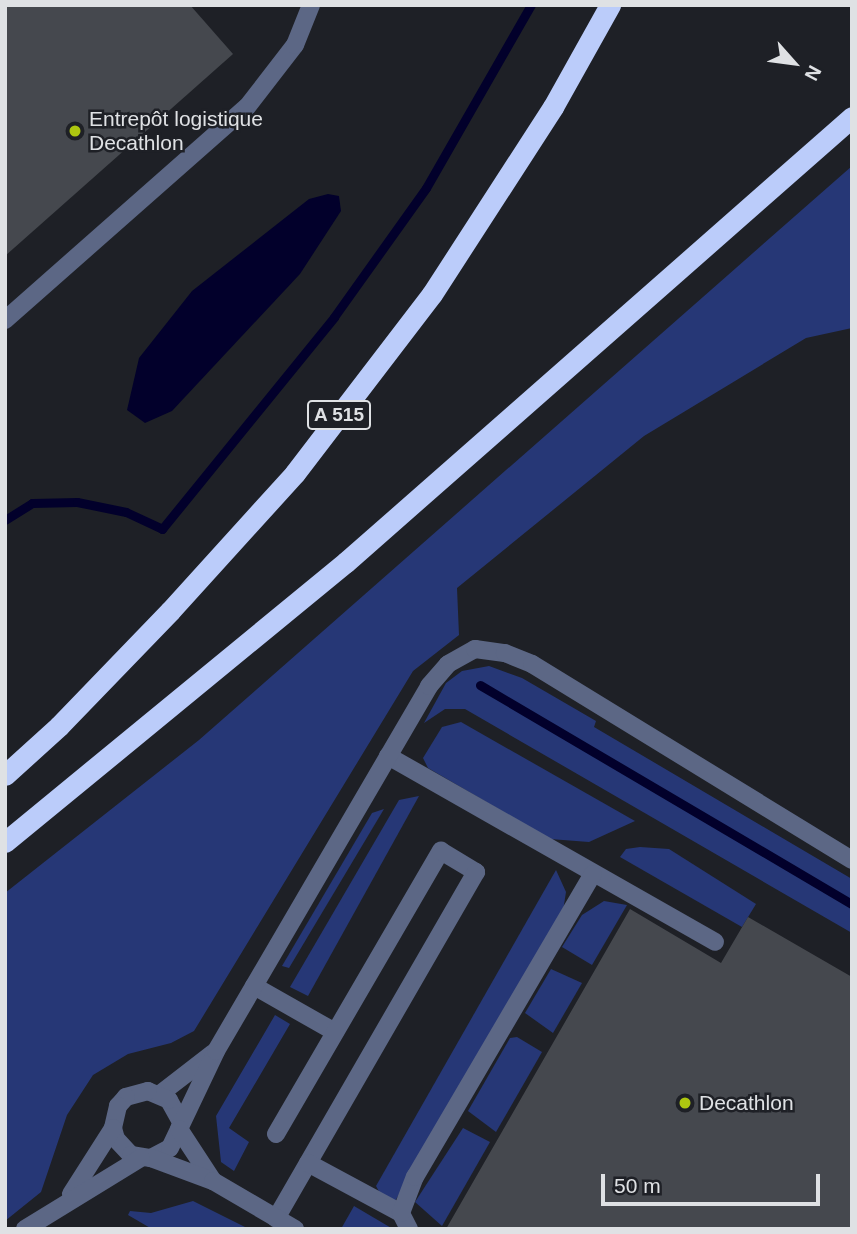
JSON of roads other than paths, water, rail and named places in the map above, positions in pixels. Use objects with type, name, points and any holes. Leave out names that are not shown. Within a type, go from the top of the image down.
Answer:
[{"type":"highway","name":"A 515","points":[[5,775],[59,726],[170,611],[295,473],[432,294],[553,107],[610,5]]},
{"type":"highway","points":[[5,842],[346,562],[852,117]]},
{"type":"lane","points":[[5,320],[247,107],[295,45],[311,5]]},
{"type":"lane","points":[[26,1229],[67,1200],[170,1148],[216,1051],[429,686],[448,664],[475,649],[505,653],[532,663],[852,860]]},
{"type":"lane","points":[[388,756],[715,942]]},
{"type":"lane","points":[[276,1134],[441,851],[477,872],[276,1218]]},
{"type":"lane","points":[[308,1163],[405,1221],[415,1177],[593,874]]},
{"type":"lane","points":[[254,986],[335,1032]]},
{"type":"lane","points":[[160,1094],[216,1051]]},
{"type":"lane","points":[[67,1200],[113,1128],[118,1106],[126,1097],[148,1091],[160,1094],[175,1108],[180,1125],[213,1181]]},
{"type":"lane","points":[[113,1128],[123,1149],[213,1181],[295,1229]]},
{"type":"waterway","points":[[5,520],[32,503],[77,502],[126,512],[162,529],[334,317],[426,188],[531,5]]},
{"type":"waterway","points":[[480,685],[852,904]]},
{"type":"place","name":"Entrepôt logistique Decathlon","points":[[75,131]]},
{"type":"place","name":"Decathlon","points":[[685,1103]]}]
